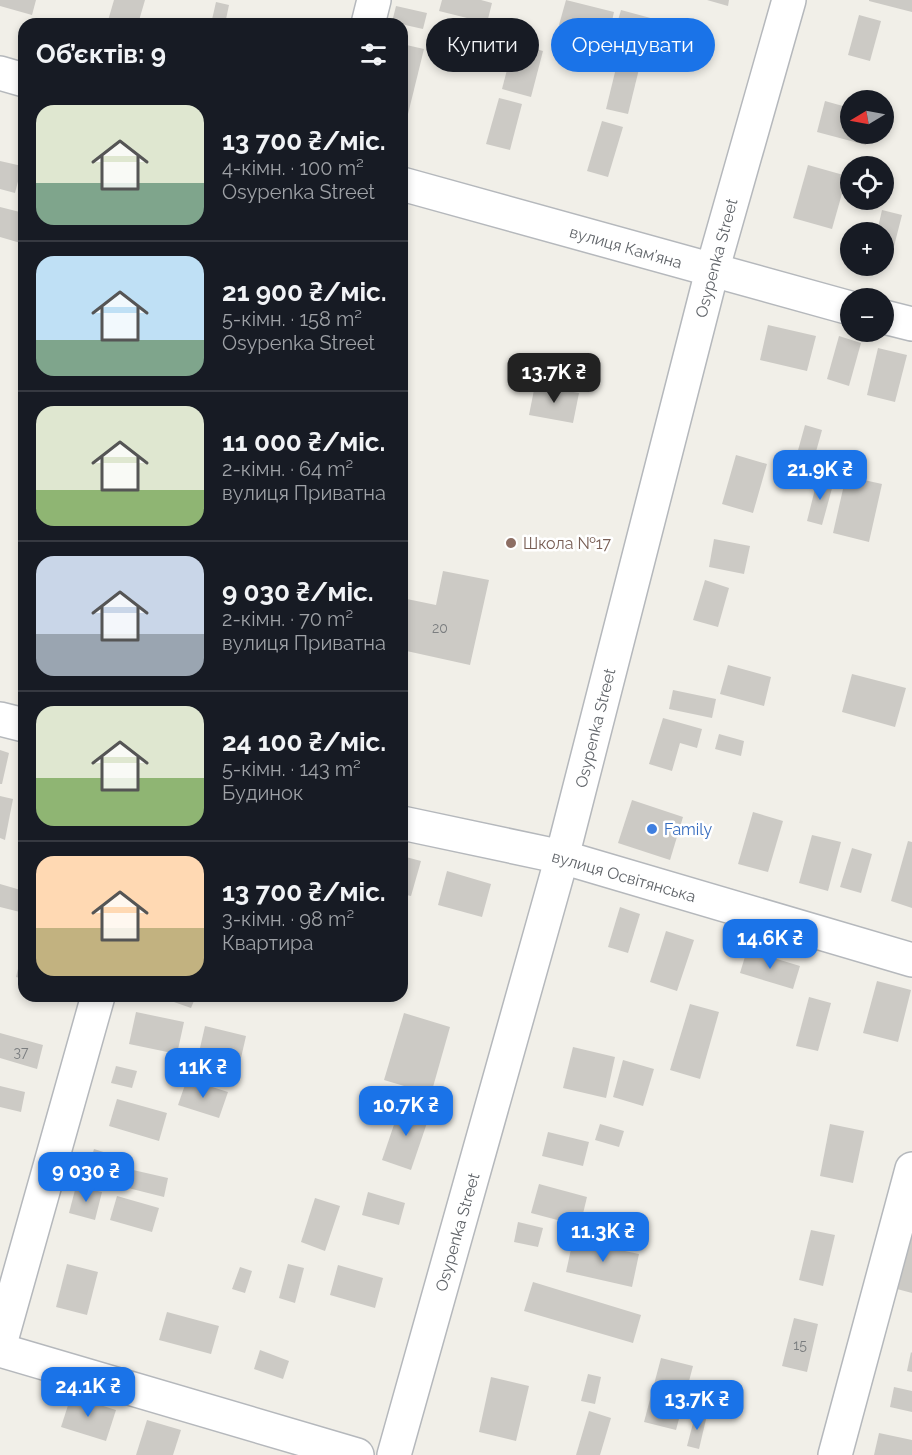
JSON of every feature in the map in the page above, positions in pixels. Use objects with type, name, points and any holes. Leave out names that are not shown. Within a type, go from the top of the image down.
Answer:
[{"type":"street","points":[[370,18],[374,0]]},
{"type":"street","name":"Osypenka Street","points":[[394,1455],[562,857],[712,271],[789,0]]},
{"type":"street","points":[[0,73],[18,78]]},
{"type":"street","name":"вулиця Кам’яна","points":[[408,186],[840,305]]},
{"type":"street","points":[[894,320],[912,324]]},
{"type":"street","points":[[0,719],[18,724]]},
{"type":"street","name":"вулиця Освітянська","points":[[408,824],[562,857],[912,960]]},
{"type":"street","points":[[0,1344],[96,1002]]},
{"type":"street","points":[[835,1455],[912,1169]]},
{"type":"street","points":[[0,1350],[357,1455]]},
{"type":"building","points":[[0,0],[36,0],[32,15],[0,6]]},
{"type":"building","points":[[114,0],[145,0],[140,18],[109,18]]},
{"type":"building","points":[[442,0],[481,0],[492,3],[488,18],[467,18],[439,11]]},
{"type":"building","points":[[566,0],[614,12],[613,18],[561,18]]},
{"type":"building","points":[[707,0],[729,0],[728,6]]},
{"type":"building","points":[[912,0],[912,12],[869,1]]},
{"type":"building","points":[[216,2],[229,5],[226,18],[212,18]]},
{"type":"building","points":[[396,6],[427,13],[423,29],[408,26],[408,18],[393,18]]},
{"type":"building","points":[[621,10],[650,18],[619,18]]},
{"type":"building","points":[[859,15],[881,21],[870,61],[848,55]]},
{"type":"building","points":[[408,45],[424,49],[408,114]]},
{"type":"building","points":[[539,50],[543,51],[539,66]]},
{"type":"building","points":[[506,72],[538,72],[531,97],[502,89]]},
{"type":"building","points":[[615,72],[638,72],[628,114],[606,109]]},
{"type":"building","points":[[499,98],[522,104],[510,150],[486,144]]},
{"type":"building","points":[[825,101],[840,105],[840,138],[817,132]]},
{"type":"building","points":[[602,121],[623,127],[608,177],[587,171]]},
{"type":"building","points":[[0,161],[18,165],[15,193],[0,189]]},
{"type":"building","points":[[808,165],[840,174],[840,201],[832,229],[793,218]]},
{"type":"building","points":[[0,207],[18,212],[18,242],[0,237]]},
{"type":"building","points":[[882,210],[902,215],[894,246],[894,222],[879,222]]},
{"type":"building","points":[[768,325],[816,336],[807,371],[760,360]]},
{"type":"building","points":[[839,336],[840,342],[861,343],[849,386],[827,379]]},
{"type":"building","points":[[878,348],[907,355],[895,402],[867,395]]},
{"type":"building","points":[[535,385],[579,393],[573,423],[529,415]]},
{"type":"building","points":[[805,425],[822,430],[814,459],[797,454]]},
{"type":"building","points":[[736,455],[767,464],[753,513],[722,504]]},
{"type":"building","points":[[846,476],[882,484],[869,542],[833,533]]},
{"type":"building","points":[[818,477],[834,481],[822,525],[807,521]]},
{"type":"building","points":[[714,539],[750,546],[744,574],[709,567]]},
{"type":"building","points":[[443,571],[489,580],[470,665],[408,651],[408,599],[436,605]]},
{"type":"building","points":[[705,580],[729,588],[718,627],[693,620]]},
{"type":"building","points":[[728,665],[771,677],[764,706],[720,694]]},
{"type":"building","points":[[852,674],[906,688],[895,727],[842,712]]},
{"type":"building","points":[[673,690],[716,699],[712,718],[669,709]]},
{"type":"building","points":[[663,718],[702,729],[697,748],[680,743],[672,771],[649,764]]},
{"type":"building","points":[[719,734],[744,741],[741,756],[715,749]]},
{"type":"building","points":[[0,750],[9,753],[2,784],[0,784]]},
{"type":"building","points":[[0,796],[13,799],[5,840],[0,838]]},
{"type":"building","points":[[632,800],[683,817],[670,860],[618,843]]},
{"type":"building","points":[[753,812],[783,821],[768,872],[738,864]]},
{"type":"building","points":[[812,835],[841,842],[828,891],[799,883]]},
{"type":"building","points":[[908,841],[912,842],[912,908],[891,901]]},
{"type":"building","points":[[852,848],[872,854],[861,893],[840,887]]},
{"type":"building","points":[[408,858],[421,861],[411,896],[408,895]]},
{"type":"building","points":[[447,871],[491,884],[482,917],[438,905]]},
{"type":"building","points":[[0,884],[18,889],[18,912],[0,907]]},
{"type":"building","points":[[620,907],[640,914],[628,953],[608,947]]},
{"type":"building","points":[[666,931],[694,940],[677,991],[650,982]]},
{"type":"building","points":[[747,950],[800,966],[793,989],[740,973]]},
{"type":"building","points":[[877,981],[911,990],[898,1042],[863,1033]]},
{"type":"building","points":[[809,997],[831,1003],[818,1051],[796,1046]]},
{"type":"building","points":[[174,1002],[194,1002],[191,1008]]},
{"type":"building","points":[[690,1004],[719,1012],[700,1079],[670,1070]]},
{"type":"building","points":[[136,1012],[184,1022],[177,1054],[129,1044]]},
{"type":"building","points":[[404,1013],[450,1027],[431,1094],[384,1080]]},
{"type":"building","points":[[205,1026],[246,1036],[241,1058],[200,1048]]},
{"type":"building","points":[[0,1033],[43,1045],[37,1069],[0,1058]]},
{"type":"building","points":[[573,1047],[615,1057],[606,1098],[563,1088]]},
{"type":"building","points":[[623,1060],[654,1069],[643,1106],[613,1097]]},
{"type":"building","points":[[116,1066],[137,1071],[132,1088],[111,1083]]},
{"type":"building","points":[[187,1079],[228,1092],[219,1118],[178,1105]]},
{"type":"building","points":[[0,1086],[25,1092],[21,1112],[0,1107]]},
{"type":"building","points":[[117,1099],[167,1113],[159,1141],[109,1126]]},
{"type":"building","points":[[401,1104],[430,1114],[411,1170],[382,1160]]},
{"type":"building","points":[[600,1124],[624,1131],[619,1147],[595,1140]]},
{"type":"building","points":[[830,1124],[864,1131],[853,1183],[820,1176]]},
{"type":"building","points":[[548,1132],[589,1142],[583,1166],[542,1156]]},
{"type":"building","points":[[94,1149],[113,1155],[105,1183],[86,1177]]},
{"type":"building","points":[[133,1170],[168,1178],[164,1197],[128,1188]]},
{"type":"building","points":[[539,1184],[587,1197],[580,1226],[531,1213]]},
{"type":"building","points":[[76,1186],[102,1192],[95,1220],[69,1213]]},
{"type":"building","points":[[368,1192],[405,1203],[399,1225],[362,1215]]},
{"type":"building","points":[[117,1196],[159,1208],[152,1232],[110,1220]]},
{"type":"building","points":[[315,1198],[340,1206],[325,1251],[301,1242]]},
{"type":"building","points":[[518,1222],[543,1228],[538,1247],[514,1242]]},
{"type":"building","points":[[811,1230],[835,1235],[823,1286],[799,1280]]},
{"type":"building","points":[[912,1234],[912,1293],[897,1289]]},
{"type":"building","points":[[573,1240],[639,1254],[632,1287],[566,1272]]},
{"type":"building","points":[[67,1264],[98,1272],[87,1315],[56,1307]]},
{"type":"building","points":[[288,1264],[304,1268],[295,1303],[279,1298]]},
{"type":"building","points":[[338,1265],[383,1278],[375,1308],[330,1295]]},
{"type":"building","points":[[240,1267],[252,1271],[245,1293],[232,1289]]},
{"type":"building","points":[[533,1282],[641,1315],[633,1343],[524,1311]]},
{"type":"building","points":[[167,1312],[219,1326],[211,1354],[159,1340]]},
{"type":"building","points":[[794,1318],[818,1324],[807,1372],[782,1366]]},
{"type":"building","points":[[260,1350],[289,1361],[283,1379],[254,1369]]},
{"type":"building","points":[[912,1353],[912,1372],[907,1371]]},
{"type":"building","points":[[661,1358],[693,1366],[676,1430],[644,1422]]},
{"type":"building","points":[[588,1374],[601,1377],[595,1404],[581,1401]]},
{"type":"building","points":[[491,1377],[529,1386],[516,1441],[479,1432]]},
{"type":"building","points":[[894,1387],[912,1391],[912,1412],[890,1407]]},
{"type":"building","points":[[71,1396],[116,1410],[106,1441],[61,1427]]},
{"type":"building","points":[[589,1411],[611,1418],[600,1455],[576,1455]]},
{"type":"building","points":[[696,1412],[707,1415],[699,1449],[687,1446]]},
{"type":"building","points":[[147,1420],[181,1430],[173,1455],[136,1455]]},
{"type":"building","points":[[879,1433],[912,1440],[912,1455],[874,1455]]},
{"type":"place","name":"Школа №17","points":[[511,543]]},
{"type":"place","name":"Family","points":[[652,829]]}]
